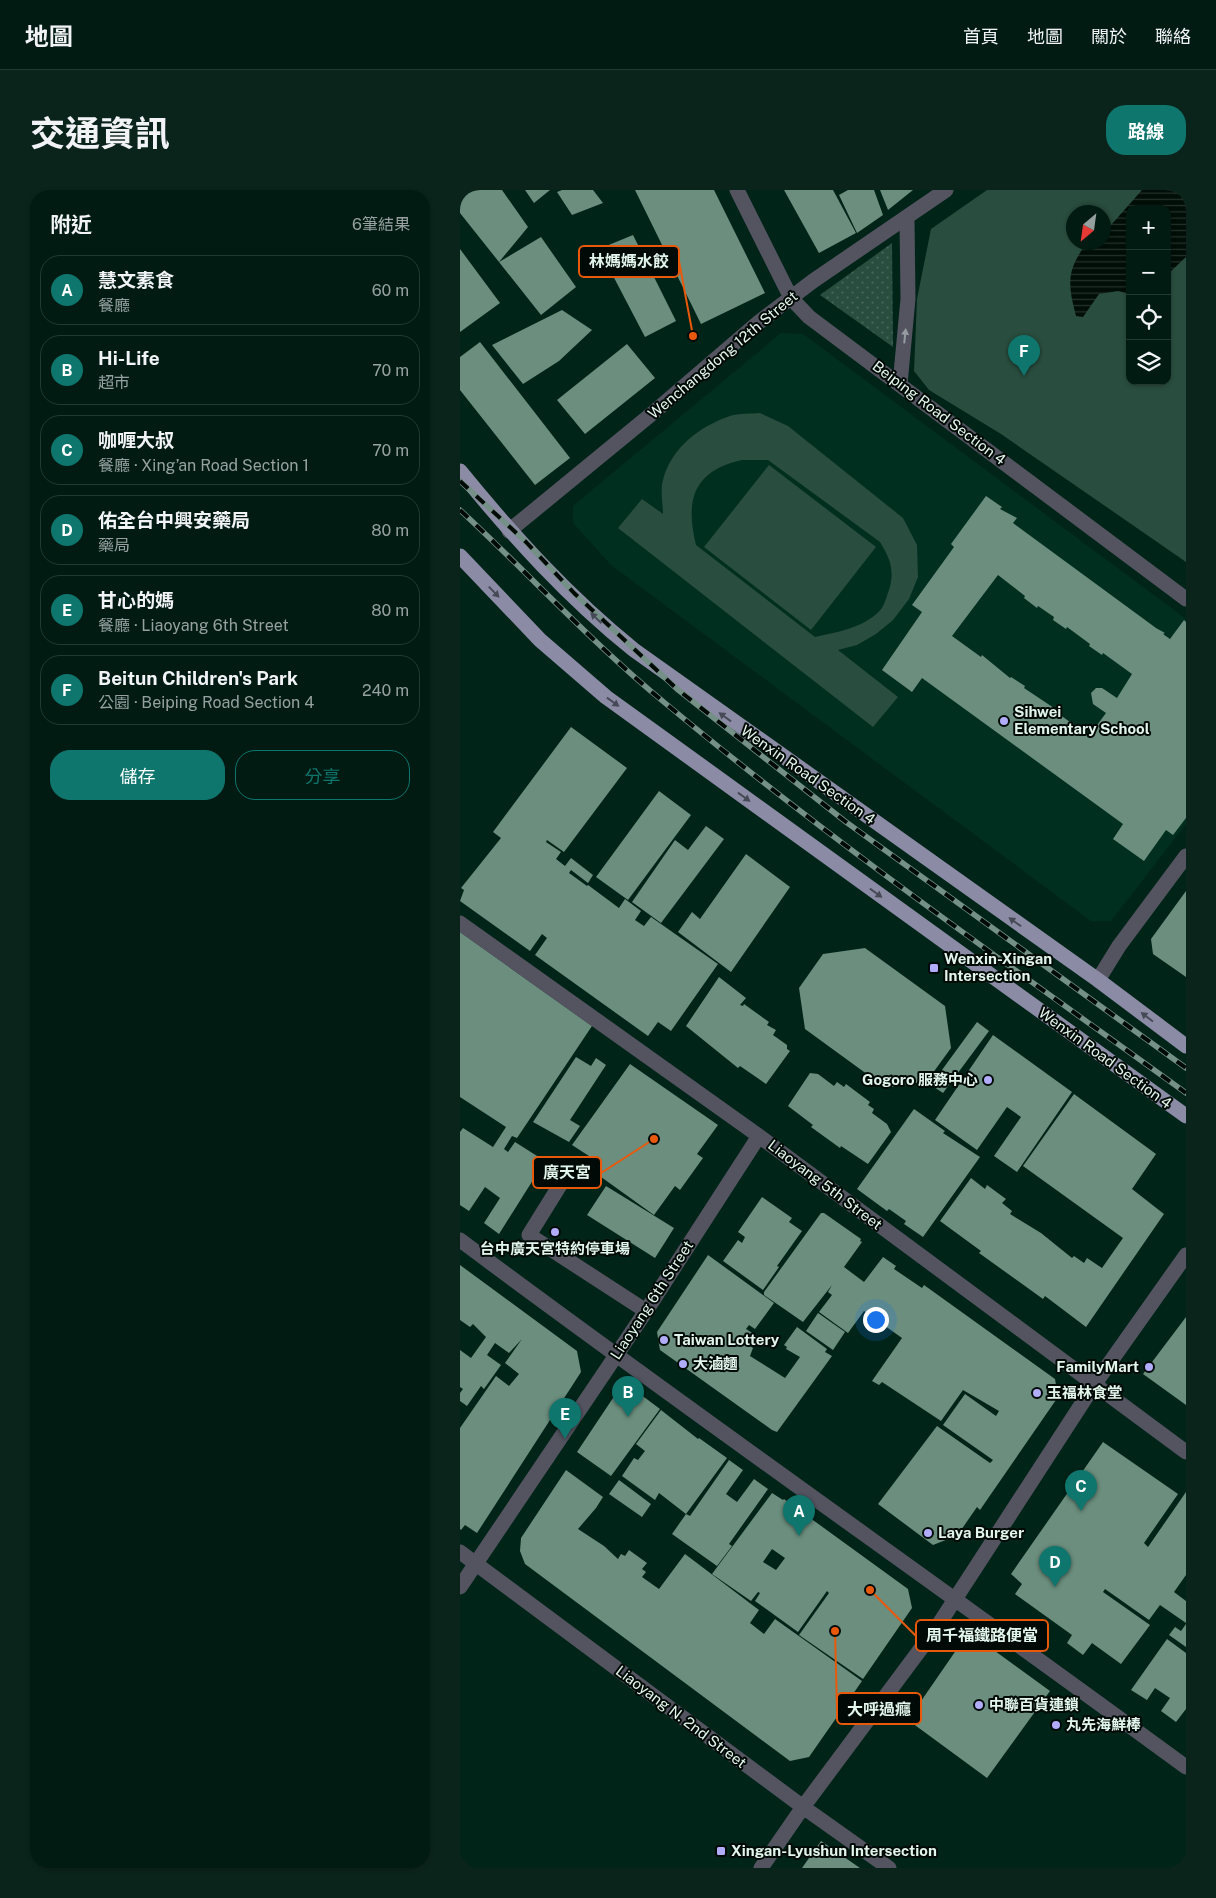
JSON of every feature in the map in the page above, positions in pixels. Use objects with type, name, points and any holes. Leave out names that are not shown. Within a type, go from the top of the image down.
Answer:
[{"type":"main road","name":"Wenxin Road Section 4","points":[[460,471],[509,531],[597,619],[634,650],[1098,980],[1186,1046]]},
{"type":"main road","name":"Wenxin Road Section 4","points":[[461,560],[540,640],[606,697],[1186,1116]]},
{"type":"street","name":"Beiping Road Section 4","points":[[737,190],[791,298],[809,317],[1186,598]]},
{"type":"street","name":"Wenchangdong 12th Street","points":[[509,531],[654,412],[759,322],[812,281],[946,190]]},
{"type":"street","points":[[900,384],[908,299],[907,218]]},
{"type":"street","points":[[1098,980],[1119,946],[1186,856]]},
{"type":"street","name":"Liaoyang 5th Street","points":[[460,923],[759,1136],[1186,1452]]},
{"type":"street","name":"Liaoyang 6th Street","points":[[460,1587],[646,1311],[759,1136]]},
{"type":"street","points":[[566,1177],[529,1235],[646,1311]]},
{"type":"street","points":[[460,1240],[616,1356],[956,1599],[1186,1767]]},
{"type":"street","points":[[761,1868],[802,1807],[956,1599],[1094,1385],[1186,1255]]},
{"type":"street","name":"Liaoyang N. 2nd Street","points":[[460,1552],[802,1807],[888,1868]]},
{"type":"shaded area","points":[[987,190],[1186,190],[1186,562],[1001,434],[929,390],[914,371],[917,299],[931,229]]},
{"type":"shaded area","points":[[1142,190],[1186,190],[1186,257],[1171,271],[1171,205],[1129,205]]},
{"type":"shaded area","points":[[1126,208],[1126,293],[1118,291],[1099,294],[1083,317],[1076,316],[1070,287],[1070,279],[1075,262],[1082,250],[1111,250],[1111,225]]},
{"type":"shaded area","points":[[892,243],[893,347],[820,295]]},
{"type":"shaded area","name":"Sihwei Elementary School","points":[[781,333],[803,334],[1186,619],[1186,824],[1111,921],[1091,921],[611,565],[573,523],[573,506]]},
{"type":"shaded area","points":[[760,413],[788,426],[903,518],[917,545],[918,577],[909,599],[893,620],[876,634],[857,645],[838,650],[898,697],[873,727],[618,528],[642,499],[663,514],[662,484],[667,468],[680,448],[688,440],[719,420],[734,415]],"holes":[[[742,460],[768,460],[880,542],[890,565],[892,577],[882,608],[868,620],[852,628],[815,637],[696,545],[693,529],[693,501],[696,490],[703,480],[726,465]]]},
{"type":"shaded area","points":[[769,465],[876,547],[811,630],[704,547]]},
{"type":"building","points":[[460,190],[502,190],[528,227],[499,262],[460,213]]},
{"type":"building","points":[[525,190],[550,190],[534,203]]},
{"type":"building","points":[[562,190],[593,190],[603,203],[572,215],[557,192]]},
{"type":"building","points":[[635,190],[714,190],[765,293],[701,324]]},
{"type":"building","points":[[784,190],[833,190],[856,233],[819,253]]},
{"type":"building","points":[[848,190],[874,190],[883,215],[857,233],[839,195]]},
{"type":"building","points":[[880,190],[913,190],[888,210]]},
{"type":"building","points":[[633,235],[676,321],[645,337],[599,249]]},
{"type":"building","points":[[541,237],[576,287],[541,315],[499,262]]},
{"type":"building","points":[[460,249],[500,303],[460,332]]},
{"type":"building","points":[[562,310],[592,330],[559,361],[523,384],[492,345]]},
{"type":"building","points":[[480,342],[570,458],[535,485],[460,390],[460,357]]},
{"type":"building","points":[[627,344],[655,378],[585,434],[557,400]]},
{"type":"building","points":[[986,496],[1002,507],[1000,509],[1017,518],[1013,523],[1165,633],[1163,634],[1170,639],[1184,620],[1186,622],[1186,818],[1173,835],[1166,830],[1144,861],[1113,839],[1123,824],[922,678],[912,692],[882,670],[922,612],[912,605],[954,547],[951,544]],"holes":[[[998,575],[1025,596],[1024,598],[1037,608],[1038,606],[1054,617],[1053,620],[1066,629],[1067,627],[1090,644],[1089,646],[1102,655],[1103,653],[1132,674],[1117,698],[1102,688],[1096,688],[1091,693],[1093,704],[1106,713],[1089,736],[1059,714],[1060,712],[1024,688],[1025,686],[1010,678],[982,655],[981,657],[952,636]]]},
{"type":"building","points":[[571,727],[627,768],[564,852],[547,840],[546,842],[561,852],[556,859],[565,866],[571,858],[593,875],[588,883],[571,870],[569,873],[587,886],[619,908],[625,899],[641,911],[635,920],[644,926],[651,917],[718,964],[671,1031],[658,1022],[648,1036],[535,955],[547,938],[542,934],[530,951],[460,901],[464,890],[461,888],[501,838],[493,832]]},
{"type":"building","points":[[659,791],[691,815],[628,900],[596,877]]},
{"type":"building","points":[[706,826],[724,839],[661,923],[632,902],[675,840],[688,850]]},
{"type":"building","points":[[746,854],[790,887],[731,972],[678,932],[692,912],[700,919]]},
{"type":"building","points":[[1186,891],[1186,977],[1153,954],[1151,939]]},
{"type":"building","points":[[460,932],[592,1026],[517,1138],[512,1136],[504,1149],[508,1152],[515,1142],[545,1161],[499,1234],[484,1223],[500,1198],[485,1187],[469,1211],[460,1205],[460,1132],[463,1128],[493,1147],[506,1127],[460,1097]]},
{"type":"building","points":[[865,948],[945,1006],[951,1048],[927,1081],[886,1088],[805,1029],[799,988],[823,954]]},
{"type":"building","points":[[719,977],[746,998],[740,1005],[743,1006],[744,1004],[769,1022],[767,1025],[776,1030],[773,1035],[787,1045],[787,1049],[790,1051],[766,1084],[740,1066],[738,1068],[686,1026]]},
{"type":"building","points":[[977,1022],[989,1031],[943,1093],[931,1085]]},
{"type":"building","points":[[993,1035],[1072,1092],[1017,1172],[994,1156],[1021,1117],[1007,1107],[977,1150],[935,1120]]},
{"type":"building","points":[[576,1057],[591,1066],[596,1058],[606,1065],[570,1120],[580,1126],[569,1142],[533,1122]]},
{"type":"building","points":[[630,1064],[718,1125],[697,1154],[703,1158],[680,1190],[675,1186],[654,1215],[583,1164],[589,1156],[572,1145]]},
{"type":"building","points":[[810,1073],[818,1074],[834,1086],[837,1082],[844,1087],[846,1084],[870,1102],[868,1105],[874,1109],[872,1113],[887,1124],[891,1132],[868,1164],[841,1146],[840,1148],[811,1127],[813,1125],[788,1106]]},
{"type":"building","points":[[1074,1094],[1156,1154],[1132,1189],[1164,1214],[1086,1327],[1045,1296],[1043,1299],[979,1253],[981,1251],[940,1221],[971,1178],[985,1189],[987,1185],[1006,1199],[1002,1203],[1012,1211],[1010,1214],[1041,1233],[1072,1258],[1074,1256],[1084,1263],[1087,1258],[1102,1268],[1123,1238],[1023,1166]]},
{"type":"building","points":[[914,1109],[945,1131],[943,1133],[980,1157],[923,1237],[904,1224],[906,1221],[889,1209],[887,1211],[857,1189]]},
{"type":"building","points":[[606,1186],[674,1228],[655,1258],[587,1215]]},
{"type":"building","points":[[762,1197],[792,1218],[789,1222],[802,1231],[777,1266],[779,1267],[763,1290],[723,1261],[738,1240],[742,1243],[745,1237],[738,1232]]},
{"type":"building","points":[[821,1213],[824,1213],[861,1239],[860,1241],[862,1242],[844,1267],[864,1282],[883,1257],[896,1266],[894,1269],[922,1288],[924,1285],[1055,1379],[1058,1397],[980,1510],[977,1507],[959,1533],[961,1534],[933,1545],[878,1504],[937,1426],[990,1463],[993,1460],[943,1425],[965,1394],[996,1416],[999,1411],[963,1390],[941,1421],[882,1382],[879,1385],[872,1381],[902,1338],[864,1311],[848,1333],[819,1312],[832,1295],[828,1292],[832,1285],[803,1322],[764,1295],[764,1292]]},
{"type":"building","points":[[708,1255],[774,1303],[755,1329],[749,1325],[746,1329],[757,1336],[750,1346],[753,1348],[750,1356],[785,1378],[800,1357],[786,1349],[787,1347],[784,1345],[797,1327],[827,1349],[825,1352],[832,1356],[777,1432],[660,1350],[657,1332]]},
{"type":"building","points":[[460,1265],[577,1351],[581,1372],[477,1533],[465,1525],[460,1529],[460,1428],[496,1376],[509,1386],[519,1374],[505,1363],[522,1339],[509,1353],[495,1343],[487,1355],[501,1365],[484,1389],[481,1386],[467,1406],[460,1401],[460,1393],[463,1389],[460,1387],[460,1350],[471,1358],[486,1337],[473,1324],[470,1327],[460,1320]]},
{"type":"building","points":[[818,1313],[845,1332],[833,1350],[806,1331]]},
{"type":"building","points":[[1186,1317],[1186,1405],[1143,1374]]},
{"type":"building","points":[[636,1391],[660,1409],[611,1476],[577,1452],[615,1395]]},
{"type":"building","points":[[661,1410],[698,1439],[727,1458],[686,1514],[659,1493],[655,1500],[622,1476],[634,1458],[638,1460],[645,1451],[636,1444]]},
{"type":"building","points":[[1103,1442],[1178,1494],[1144,1543],[1148,1547],[1186,1492],[1186,1575],[1174,1592],[1186,1601],[1186,1623],[1160,1605],[1149,1620],[1105,1589],[1103,1592],[1150,1625],[1121,1664],[1092,1643],[1083,1655],[1067,1643],[1072,1635],[1015,1594],[1022,1584],[1011,1574]]},
{"type":"building","points":[[729,1460],[743,1470],[726,1494],[737,1502],[754,1479],[768,1489],[729,1544],[732,1546],[717,1566],[672,1534],[686,1514],[690,1516]]},
{"type":"building","points":[[566,1470],[603,1497],[578,1529],[604,1546],[618,1559],[621,1554],[625,1556],[629,1550],[647,1563],[642,1569],[646,1572],[642,1577],[659,1589],[685,1554],[759,1610],[750,1623],[764,1634],[775,1619],[862,1681],[809,1757],[790,1761],[525,1564],[520,1551],[521,1538]]},
{"type":"building","points":[[619,1480],[651,1504],[642,1517],[609,1494]]},
{"type":"building","points":[[772,1493],[784,1499],[908,1589],[912,1608],[863,1679],[799,1635],[829,1593],[827,1591],[798,1632],[755,1601],[760,1593],[758,1592],[751,1601],[712,1574]],"holes":[[[772,1549],[785,1558],[776,1570],[763,1562]]]},
{"type":"building","points":[[1186,1624],[1186,1647],[1169,1635],[1175,1627],[1181,1631]]},
{"type":"building","points":[[1167,1639],[1186,1653],[1186,1709],[1176,1722],[1161,1711],[1170,1698],[1155,1688],[1147,1700],[1131,1690]]},
{"type":"building","name":"中聯百貨連鎖","points":[[984,1643],[1050,1691],[987,1778],[908,1720],[959,1646]]},
{"type":"building","points":[[821,1841],[860,1868],[802,1868]]},
{"type":"railway","points":[[460,481],[526,542],[574,593],[677,689],[846,822],[1186,1068]]},
{"type":"railway","points":[[460,510],[612,657],[728,754],[857,854],[1186,1093]]},
{"type":"place","name":"林媽媽水餃","points":[[693,336]]},
{"type":"place","name":"Beitun Children's Park","points":[[1024,376]]},
{"type":"place","name":"Sihwei Elementary School","points":[[1004,721]]},
{"type":"place","name":"Wenxin-Xingan Intersection","points":[[934,968]]},
{"type":"place","name":"Gogoro 服務中心","points":[[988,1080]]},
{"type":"place","name":"廣天宮","points":[[654,1139]]},
{"type":"place","name":"台中廣天宮特約停車場","points":[[555,1232]]},
{"type":"place","name":"Taiwan Lottery","points":[[664,1340]]},
{"type":"place","name":"大滷麵","points":[[683,1364]]},
{"type":"place","name":"FamilyMart","points":[[1149,1367]]},
{"type":"place","name":"玉福林食堂","points":[[1037,1393]]},
{"type":"place","name":"Hi-Life","points":[[628,1417]]},
{"type":"place","name":"甘心的媽","points":[[565,1439]]},
{"type":"place","name":"咖喱大叔","points":[[1081,1511]]},
{"type":"place","name":"Laya Burger","points":[[928,1533]]},
{"type":"place","name":"慧文素食","points":[[799,1536]]},
{"type":"place","name":"佑全台中興安藥局","points":[[1055,1587]]},
{"type":"place","name":"周千福鐵路便當","points":[[870,1590]]},
{"type":"place","name":"大呼過癮","points":[[835,1631]]},
{"type":"place","name":"中聯百貨連鎖","points":[[979,1705]]},
{"type":"place","name":"丸先海鮮棒","points":[[1056,1725]]},
{"type":"place","name":"Xingan-Lyushun Intersection","points":[[721,1851]]}]
